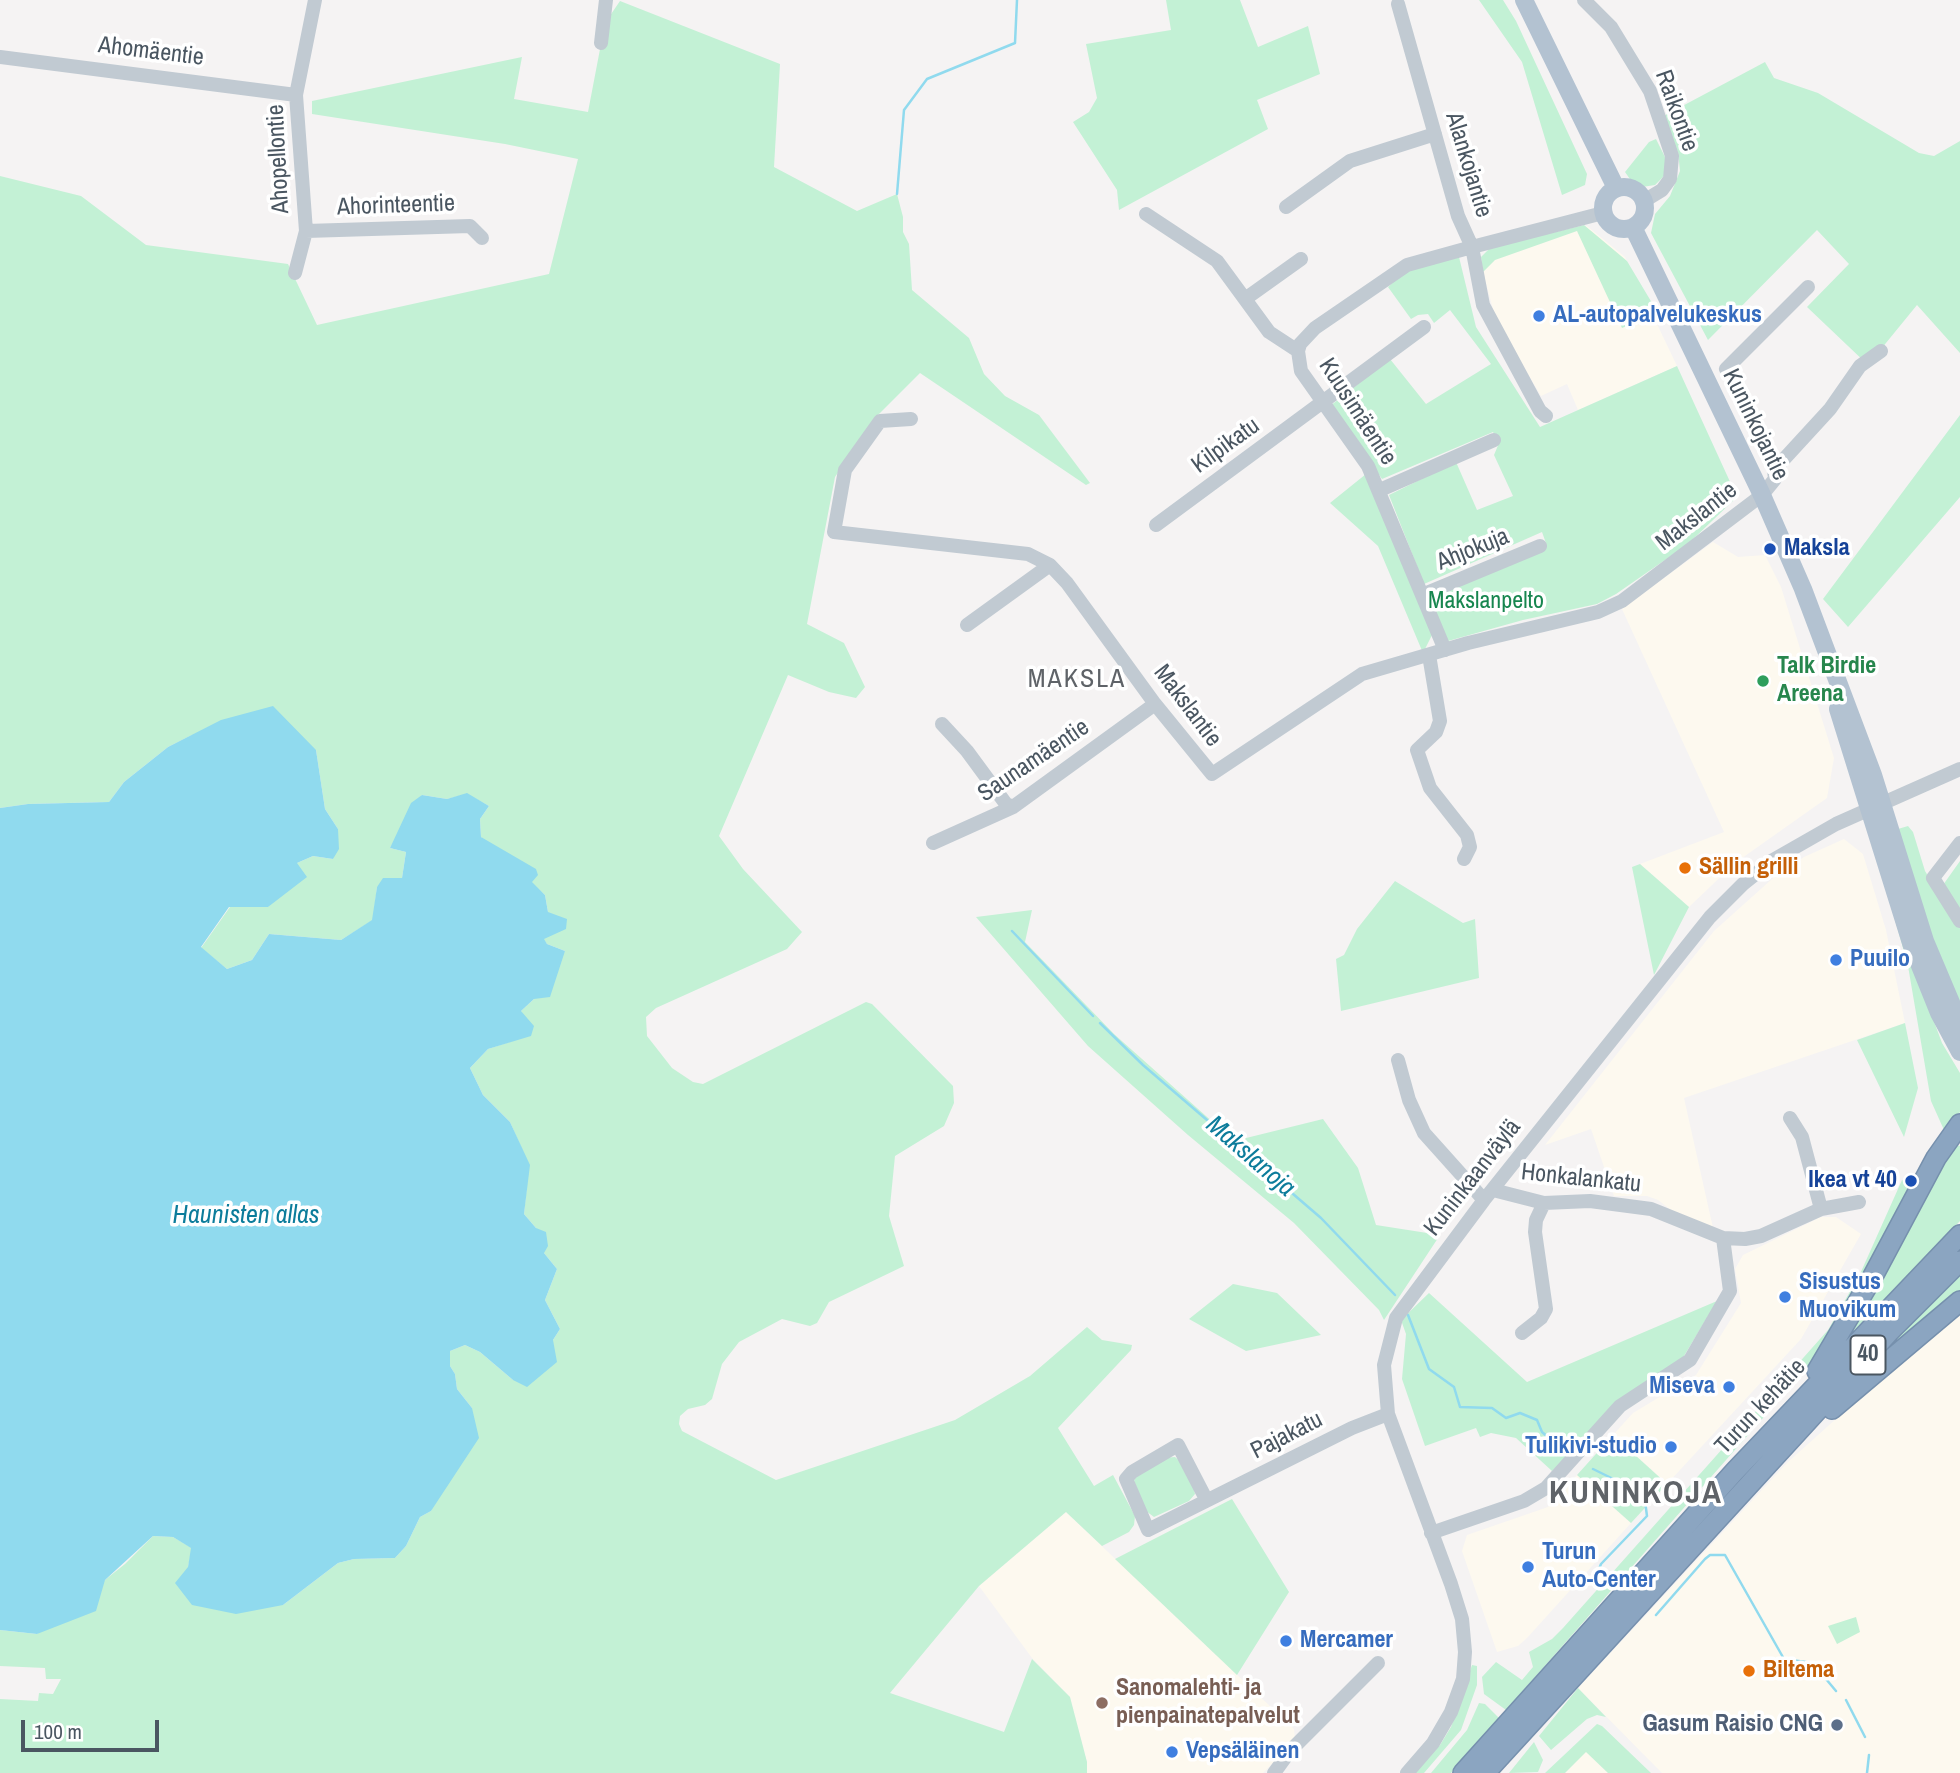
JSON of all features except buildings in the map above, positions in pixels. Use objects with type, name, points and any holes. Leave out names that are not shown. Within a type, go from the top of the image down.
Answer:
[{"type":"highway","points":[[1798,1403],[1872,1278],[1940,1152],[1959,1125]]},
{"type":"highway","name":"Turun kehätie","points":[[1463,1773],[1798,1403],[1960,1235]]},
{"type":"highway","name":"Turun kehätie","points":[[1485,1773],[1889,1332],[1960,1261]]},
{"type":"highway","points":[[1779,1452],[1953,1312],[1960,1301]]},
{"type":"main road","points":[[1524,0],[1616,188]]},
{"type":"main road","points":[[1616,188],[1636,190],[1644,201],[1644,214],[1633,227],[1625,229],[1612,225],[1603,213],[1607,195],[1616,188]]},
{"type":"main road","name":"Kuninkojantie","points":[[1633,227],[1762,495],[1838,676],[1917,958],[1960,1052]]},
{"type":"main road","name":"Kuninkojantie","points":[[1875,806],[1925,941],[1960,1024]]},
{"type":"street","name":"Ahopellontie","points":[[295,273],[306,231],[296,95],[315,0]]},
{"type":"street","points":[[601,43],[606,0]]},
{"type":"street","name":"Raikontie","points":[[1584,0],[1611,27],[1650,90],[1672,156],[1670,179],[1662,190],[1644,201]]},
{"type":"street","name":"Alankojantie","points":[[1398,4],[1458,216],[1472,247],[1603,213]]},
{"type":"street","name":"Ahomäentie","points":[[0,57],[296,95]]},
{"type":"street","points":[[1286,207],[1350,161],[1435,134]]},
{"type":"street","points":[[1146,214],[1217,261],[1269,332],[1298,351]]},
{"type":"street","name":"Ahorinteentie","points":[[306,231],[470,226],[478,230],[482,238]]},
{"type":"street","points":[[1472,247],[1483,305],[1540,411],[1546,416]]},
{"type":"street","name":"Kuusimäentie","points":[[1444,650],[1380,490],[1368,466],[1301,371],[1298,351],[1315,328],[1406,265],[1472,247]]},
{"type":"street","points":[[1245,299],[1301,259]]},
{"type":"street","points":[[1762,495],[1775,479],[1774,470],[1755,419],[1726,369],[1808,287]]},
{"type":"street","name":"Kilpikatu","points":[[1156,525],[1424,327]]},
{"type":"street","points":[[1774,470],[1830,409],[1860,366],[1881,351]]},
{"type":"street","points":[[911,419],[880,421],[848,466],[834,532],[1028,554],[1050,565],[967,625]]},
{"type":"street","points":[[1380,490],[1494,440]]},
{"type":"street","name":"Makslantie","points":[[1050,565],[1099,625],[1155,704],[1212,774],[1362,674],[1444,650],[1587,615],[1610,606],[1642,588],[1762,495]]},
{"type":"street","name":"Ahjokuja","points":[[1422,595],[1540,546]]},
{"type":"street","points":[[1429,655],[1440,721],[1436,732],[1417,750],[1430,788],[1467,835],[1470,847],[1464,859]]},
{"type":"street","name":"Saunamäentie","points":[[933,843],[1013,807],[1155,704]]},
{"type":"street","points":[[942,724],[967,751],[1006,804],[1013,807]]},
{"type":"street","name":"Kuninkaanväylä","points":[[1407,1773],[1444,1726],[1458,1695],[1465,1663],[1462,1619],[1388,1414],[1384,1377],[1392,1328],[1412,1294],[1489,1195],[1714,912],[1742,884],[1773,860],[1875,806],[1960,769]]},
{"type":"street","points":[[1960,843],[1933,878],[1960,921]]},
{"type":"street","points":[[1398,1060],[1409,1100],[1424,1133],[1489,1195]]},
{"type":"street","points":[[1790,1118],[1802,1137],[1821,1209]]},
{"type":"street","name":"Honkalankatu","points":[[1489,1195],[1544,1203],[1590,1201],[1651,1209],[1723,1238],[1761,1236],[1821,1209],[1859,1202]]},
{"type":"street","points":[[1522,1333],[1541,1318],[1546,1309],[1535,1232],[1536,1220],[1544,1203]]},
{"type":"street","points":[[1431,1533],[1524,1501],[1546,1488],[1620,1406],[1690,1360],[1730,1291],[1723,1238]]},
{"type":"street","name":"Pajakatu","points":[[1206,1499],[1178,1445],[1132,1472],[1126,1479],[1148,1530],[1352,1428],[1388,1414]]},
{"type":"street","points":[[1274,1773],[1290,1751],[1378,1663]]},
{"type":"shaded area","points":[[1587,226],[1625,257],[1677,366],[1578,410],[1567,384],[1541,396],[1496,320],[1481,265],[1489,252]]},
{"type":"shaded area","points":[[1713,542],[1738,557],[1765,555],[1781,587],[1834,758],[1827,798],[1735,863],[1689,907],[1640,864],[1724,832],[1622,609]]},
{"type":"shaded area","points":[[1844,839],[1863,854],[1886,930],[1905,1023],[1684,1098],[1713,1228],[1688,1223],[1658,1200],[1647,1196],[1614,1196],[1591,1129],[1545,1145],[1714,931],[1772,879],[1804,857]]},
{"type":"shaded area","points":[[1821,1217],[1836,1217],[1861,1234],[1801,1339],[1667,1484],[1613,1435],[1633,1413],[1696,1375],[1741,1303],[1735,1269],[1743,1255]]},
{"type":"shaded area","points":[[1960,1316],[1960,1773],[1662,1773],[1578,1688],[1787,1463],[1927,1337]]},
{"type":"shaded area","points":[[1577,1475],[1631,1523],[1527,1638],[1518,1646],[1497,1652],[1462,1551],[1467,1535],[1548,1507]]},
{"type":"shaded area","points":[[1066,1512],[1294,1729],[1295,1740],[1263,1773],[1087,1773],[1087,1762],[1070,1697],[1032,1658],[979,1586]]},
{"type":"shaded area","points":[[1586,1751],[1608,1773],[1565,1773]]},
{"type":"green space","points":[[1166,0],[1240,0],[1258,47],[1308,26],[1320,74],[1257,100],[1268,129],[1119,210],[1117,190],[1073,122],[1089,112],[1097,98],[1086,44],[1171,30]]},
{"type":"green space","points":[[1479,0],[1503,0],[1516,21],[1587,174],[1585,185],[1562,195],[1522,62]]},
{"type":"green space","points":[[620,1],[780,64],[774,167],[857,211],[897,194],[903,217],[903,232],[909,244],[912,290],[969,338],[984,374],[1005,396],[1039,415],[1090,483],[1086,485],[920,373],[875,418],[835,477],[807,624],[844,643],[865,687],[856,698],[829,692],[788,675],[719,836],[743,869],[802,932],[787,949],[656,1008],[646,1017],[647,1036],[672,1068],[693,1082],[703,1084],[866,1002],[872,1004],[953,1086],[954,1103],[944,1126],[895,1156],[889,1216],[904,1266],[829,1302],[817,1323],[810,1326],[782,1319],[739,1342],[722,1364],[712,1399],[705,1405],[688,1409],[680,1416],[682,1431],[776,1480],[955,1420],[1030,1376],[1087,1327],[1102,1340],[1132,1345],[1131,1350],[1058,1428],[1094,1486],[1113,1475],[1135,1516],[1134,1525],[1129,1532],[1102,1546],[1066,1512],[979,1586],[890,1693],[1004,1732],[1032,1659],[1070,1697],[1087,1762],[1087,1773],[0,1773],[0,1699],[38,1701],[39,1693],[53,1694],[61,1679],[46,1679],[45,1668],[0,1666],[0,1630],[37,1634],[125,1564],[153,1536],[173,1537],[192,1548],[188,1567],[283,1605],[338,1563],[354,1559],[395,1558],[406,1546],[420,1517],[431,1511],[472,1408],[457,1389],[455,1374],[450,1366],[450,1351],[465,1345],[480,1352],[513,1380],[553,1340],[560,1329],[545,1300],[557,1269],[544,1253],[536,1228],[524,1214],[529,1165],[510,1122],[483,1095],[470,1068],[488,1049],[531,1035],[521,1011],[534,999],[565,951],[547,944],[543,939],[548,912],[545,895],[481,837],[480,819],[489,806],[467,794],[447,799],[422,795],[390,848],[406,852],[402,878],[377,887],[373,920],[341,940],[269,934],[252,960],[227,969],[201,948],[230,907],[268,907],[297,863],[313,856],[333,859],[338,829],[325,809],[316,750],[192,735],[168,747],[124,782],[109,802],[28,804],[0,808],[0,176],[81,196],[146,245],[288,264],[317,325],[549,274],[578,159],[505,144],[312,114],[312,101],[522,57],[514,99],[588,112],[605,23]]},
{"type":"green space","points":[[1765,62],[1774,78],[1818,93],[1919,153],[1934,156],[1960,141],[1960,353],[1917,305],[1868,365],[1807,307],[1849,264],[1817,230],[1708,340],[1651,233],[1655,214],[1670,196],[1680,171],[1678,152],[1658,119]]},
{"type":"green space","points":[[1656,139],[1665,157],[1665,175],[1655,185],[1642,187],[1632,182],[1625,172],[1649,142]]},
{"type":"green space","points":[[1584,225],[1627,261],[1658,313],[1622,328],[1577,231],[1495,260],[1483,272],[1481,257],[1490,248]]},
{"type":"green space","name":"Makslanpelto","points":[[1459,257],[1476,327],[1540,427],[1677,366],[1737,497],[1688,544],[1616,594],[1597,604],[1523,620],[1448,641],[1428,598],[1547,546],[1542,532],[1424,584],[1389,495],[1456,462],[1477,510],[1513,496],[1494,455],[1499,443],[1493,432],[1382,479],[1330,406],[1390,359],[1426,404],[1491,364],[1450,310],[1434,323],[1428,314],[1411,319],[1388,287],[1408,268]]},
{"type":"green space","points":[[1960,415],[1960,497],[1848,627],[1823,599]]},
{"type":"green space","points":[[1366,474],[1432,635],[1423,653],[1378,546],[1330,503]]},
{"type":"green space","points":[[1908,826],[1913,832],[1925,871],[1960,927],[1960,1015],[1942,976],[1898,829]]},
{"type":"green space","points":[[1960,861],[1960,911],[1943,885]]},
{"type":"green space","points":[[1640,864],[1689,907],[1654,975],[1632,867]]},
{"type":"green space","points":[[1395,881],[1463,923],[1475,919],[1479,978],[1341,1011],[1336,959],[1344,955],[1357,929]]},
{"type":"green space","points":[[1892,909],[1942,1043],[1960,1073],[1960,1112],[1944,1130],[1931,1101],[1908,966]]},
{"type":"green space","points":[[1032,910],[1025,942],[1114,1034],[1234,1141],[1323,1119],[1358,1168],[1376,1225],[1440,1235],[1384,1320],[1379,1310],[1294,1223],[1188,1135],[1088,1046],[976,917]]},
{"type":"green space","points":[[1905,1023],[1918,1088],[1904,1137],[1857,1040]]},
{"type":"green space","points":[[1954,1144],[1960,1146],[1960,1221],[1841,1344]]},
{"type":"green space","points":[[1902,1180],[1912,1185],[1832,1334],[1807,1368],[1506,1710],[1484,1694],[1482,1677],[1496,1662],[1522,1680],[1533,1667],[1529,1652],[1552,1639],[1563,1628],[1828,1330],[1860,1274]]},
{"type":"green space","points":[[1960,1273],[1960,1290],[1860,1376],[1930,1303]]},
{"type":"green space","points":[[1233,1284],[1277,1293],[1321,1335],[1246,1351],[1189,1319]]},
{"type":"green space","points":[[1429,1293],[1527,1382],[1717,1301],[1684,1356],[1552,1471],[1516,1438],[1491,1433],[1480,1437],[1476,1428],[1425,1446],[1402,1379],[1406,1334],[1401,1320]]},
{"type":"green space","points":[[1613,1435],[1667,1484],[1631,1523],[1577,1475]]},
{"type":"green space","points":[[1175,1457],[1183,1464],[1193,1483],[1195,1494],[1189,1501],[1154,1517],[1146,1511],[1134,1481],[1139,1471],[1163,1458]]},
{"type":"green space","points":[[1232,1499],[1289,1592],[1237,1675],[1115,1559]]},
{"type":"green space","points":[[1856,1617],[1860,1632],[1837,1644],[1828,1626]]},
{"type":"green space","points":[[1472,1665],[1477,1666],[1477,1685],[1461,1730],[1424,1773],[1414,1773],[1440,1745],[1451,1727]]},
{"type":"green space","points":[[1578,1688],[1606,1717],[1597,1715],[1587,1719],[1551,1750],[1539,1736]]},
{"type":"green space","points":[[1479,1703],[1485,1704],[1499,1718],[1451,1773],[1431,1773],[1467,1730]]},
{"type":"green space","points":[[1597,1724],[1651,1773],[1608,1773],[1586,1752],[1565,1773],[1545,1773]]},
{"type":"green space","points":[[1534,1742],[1543,1760],[1538,1772],[1509,1773]]},
{"type":"water","name":"Haunisten allas","points":[[273,706],[316,750],[325,809],[338,829],[339,849],[333,859],[313,856],[297,863],[307,877],[268,907],[229,907],[201,947],[227,969],[252,960],[269,934],[341,940],[372,920],[377,887],[383,878],[402,878],[406,852],[390,848],[411,803],[422,795],[447,799],[467,793],[489,806],[480,819],[481,837],[536,869],[538,875],[532,882],[545,895],[548,912],[567,919],[566,929],[544,939],[547,944],[565,951],[550,997],[534,999],[521,1011],[534,1026],[531,1036],[488,1049],[470,1068],[483,1095],[510,1122],[530,1165],[524,1214],[536,1228],[546,1232],[548,1246],[544,1253],[557,1269],[545,1300],[560,1329],[553,1340],[557,1362],[527,1387],[513,1380],[480,1352],[465,1345],[450,1351],[450,1366],[455,1374],[457,1389],[472,1408],[479,1438],[431,1511],[420,1517],[406,1546],[395,1558],[354,1559],[338,1563],[283,1605],[236,1614],[192,1605],[175,1583],[188,1567],[191,1548],[173,1537],[153,1536],[105,1580],[96,1611],[37,1634],[0,1630],[0,808],[28,804],[109,802],[124,782],[168,747],[221,720]]},
{"type":"waterway","points":[[897,194],[904,110],[927,79],[1015,43],[1017,0]]},
{"type":"waterway","name":"Makslanoja","points":[[1012,931],[1093,1016]]},
{"type":"waterway","name":"Makslanoja","points":[[1100,1023],[1143,1065],[1321,1218],[1395,1295]]},
{"type":"waterway","name":"Makslanoja","points":[[1408,1315],[1429,1369],[1454,1387],[1460,1407],[1492,1408],[1506,1418],[1520,1413],[1537,1420],[1542,1432],[1561,1448]]},
{"type":"waterway","name":"Makslanoja","points":[[1593,1469],[1644,1494],[1647,1516],[1601,1564],[1597,1574]]},
{"type":"waterway","name":"Makslanoja","points":[[1656,1615],[1705,1559],[1710,1555],[1725,1555],[1784,1659],[1813,1663]]},
{"type":"waterway","name":"Makslanoja","points":[[1821,1673],[1836,1691]]},
{"type":"waterway","name":"Makslanoja","points":[[1846,1700],[1865,1737]]},
{"type":"waterway","name":"Makslanoja","points":[[1867,1773],[1869,1755]]},
{"type":"place","name":"AL-autopalvelukeskus","points":[[1539,316]]},
{"type":"place","name":"Maksla","points":[[1770,549]]},
{"type":"place","name":"Talk Birdie Areena","points":[[1763,681]]},
{"type":"place","name":"Sällin grilli","points":[[1685,868]]},
{"type":"place","name":"Puuilo","points":[[1836,960]]},
{"type":"place","name":"Ikea vt 40","points":[[1911,1181]]},
{"type":"place","name":"Sisustus Muovikum","points":[[1785,1297]]},
{"type":"place","name":"Miseva","points":[[1729,1387]]},
{"type":"place","name":"Tulikivi-studio","points":[[1671,1447]]},
{"type":"place","name":"Turun Auto-Center","points":[[1528,1567]]},
{"type":"place","name":"Mercamer","points":[[1286,1641]]},
{"type":"place","name":"Biltema","points":[[1749,1671]]},
{"type":"place","name":"Sanomalehti- ja pienpainatepalvelut","points":[[1102,1703]]},
{"type":"place","name":"Gasum Raisio CNG","points":[[1837,1725]]},
{"type":"place","name":"Vepsäläinen","points":[[1172,1752]]},
{"type":"district","name":"MAKSLA","points":[[1077,680]]},
{"type":"district","name":"KUNINKOJA","points":[[1636,1494]]}]
